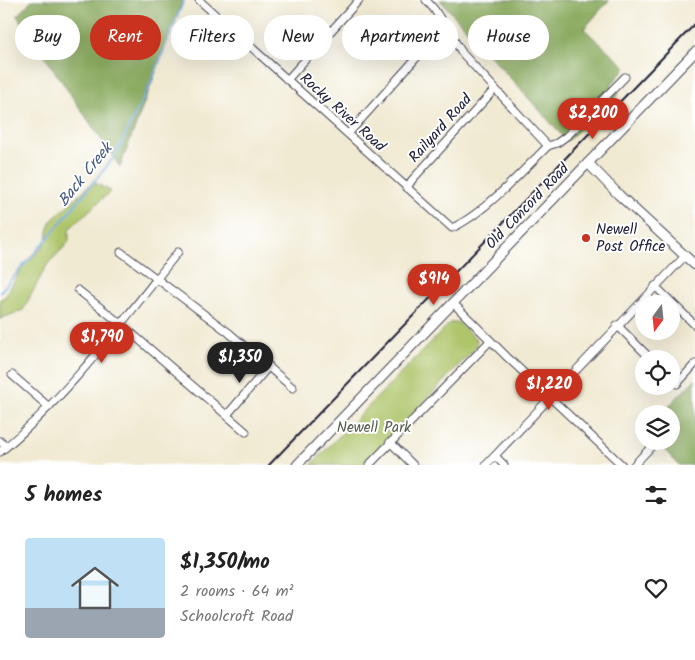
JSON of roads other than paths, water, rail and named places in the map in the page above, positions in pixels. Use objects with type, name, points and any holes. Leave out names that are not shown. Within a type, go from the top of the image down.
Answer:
[{"type":"street","name":"Rocky River Road","points":[[199,0],[452,228],[464,222],[489,202],[548,146]]},
{"type":"street","points":[[287,80],[359,0]]},
{"type":"street","points":[[426,0],[437,15]]},
{"type":"street","points":[[458,46],[548,146],[557,143],[568,135],[626,77]]},
{"type":"street","name":"Old Concord Road","points":[[297,465],[695,52]]},
{"type":"street","points":[[348,134],[414,60]]},
{"type":"street","name":"Railyard Road","points":[[407,188],[412,180],[495,89]]},
{"type":"street","points":[[588,163],[619,195],[695,265]]},
{"type":"street","points":[[121,252],[228,332],[293,388]]},
{"type":"street","points":[[0,452],[49,408],[102,348],[178,252]]},
{"type":"street","points":[[486,465],[685,256]]},
{"type":"street","points":[[656,286],[695,325]]},
{"type":"street","points":[[78,290],[121,324],[246,432]]},
{"type":"street","points":[[453,303],[490,341],[622,465]]},
{"type":"street","points":[[617,326],[642,350]]},
{"type":"street","points":[[369,465],[490,341]]},
{"type":"street","points":[[680,381],[695,364]]},
{"type":"street","points":[[227,415],[269,366]]},
{"type":"street","points":[[12,375],[49,408]]},
{"type":"street","points":[[0,441],[6,447]]},
{"type":"street","points":[[390,442],[413,465]]},
{"type":"street","points":[[634,465],[648,450]]},
{"type":"street","points":[[495,456],[504,465]]},
{"type":"waterway","name":"Back Creek","points":[[0,292],[48,238],[115,156],[148,89],[184,0]]},
{"type":"railway","points":[[269,465],[695,24]]},
{"type":"place","name":"Newell Post Office","points":[[586,238]]},
{"type":"park label","name":"Newell Park","points":[[374,427]]}]
